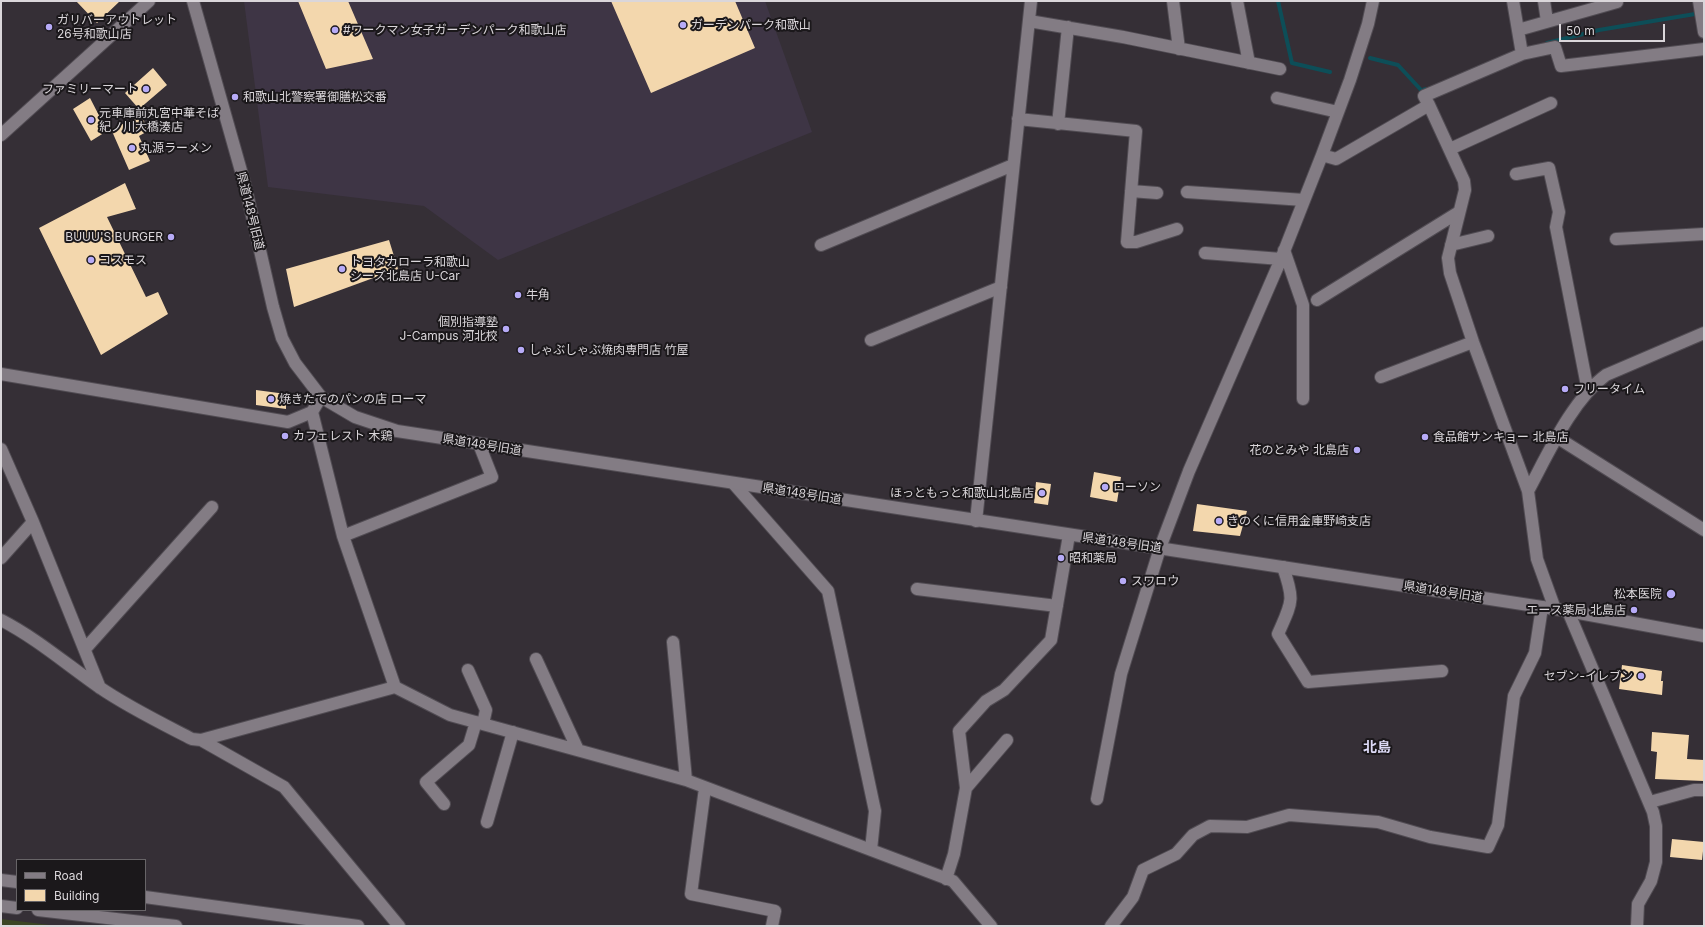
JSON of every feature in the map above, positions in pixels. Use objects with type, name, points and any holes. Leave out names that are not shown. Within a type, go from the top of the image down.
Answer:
[{"type":"street","points":[[1,135],[149,1]]},
{"type":"street","name":"県道148号旧道","points":[[193,1],[245,185],[273,307],[282,338],[295,363],[321,397],[355,417],[397,431],[1568,611],[1704,636]]},
{"type":"street","points":[[976,521],[1031,1]]},
{"type":"street","points":[[1173,1],[1180,49]]},
{"type":"street","points":[[1238,1],[1249,63]]},
{"type":"street","points":[[1097,799],[1121,674],[1160,548],[1189,471],[1283,254],[1322,155],[1361,45],[1373,1]]},
{"type":"street","points":[[1512,1],[1522,51]]},
{"type":"street","points":[[1544,1],[1547,21]]},
{"type":"street","points":[[1518,30],[1618,1]]},
{"type":"street","points":[[1700,10],[1704,32]]},
{"type":"street","points":[[1029,21],[1068,27],[1280,69]]},
{"type":"street","points":[[1058,124],[1068,27]]},
{"type":"street","points":[[1111,926],[1133,897],[1143,870],[1176,854],[1193,835],[1210,826],[1247,826],[1289,815],[1303,815],[1378,822],[1430,837],[1488,847],[1498,825],[1514,696],[1535,653],[1548,608],[1537,559],[1528,491],[1473,342],[1450,273],[1448,258],[1465,190],[1464,181],[1424,96],[1522,51],[1555,47],[1561,66],[1704,49]]},
{"type":"street","points":[[1277,98],[1338,112]]},
{"type":"street","points":[[1450,149],[1551,102]]},
{"type":"street","points":[[1322,155],[1336,159],[1429,105]]},
{"type":"street","points":[[1018,119],[1136,131],[1127,242],[1136,242],[1177,229]]},
{"type":"street","points":[[821,245],[1013,165]]},
{"type":"street","points":[[1516,174],[1549,168],[1558,212],[1556,227],[1588,391]]},
{"type":"street","points":[[1131,191],[1157,193]]},
{"type":"street","points":[[1187,192],[1304,200]]},
{"type":"street","points":[[1317,300],[1459,212]]},
{"type":"street","points":[[1616,239],[1704,234]]},
{"type":"street","points":[[1451,245],[1488,236]]},
{"type":"street","points":[[1205,253],[1283,254]]},
{"type":"street","points":[[1283,254],[1303,306],[1303,399]]},
{"type":"street","points":[[871,340],[1000,287]]},
{"type":"street","points":[[1528,491],[1565,424],[1596,382],[1606,375],[1704,333]]},
{"type":"street","points":[[1381,377],[1473,342]]},
{"type":"street","points":[[1,374],[288,422],[312,412],[321,397]]},
{"type":"street","points":[[312,412],[343,536],[395,687]]},
{"type":"street","points":[[1558,438],[1704,530]]},
{"type":"street","points":[[343,536],[492,477],[479,444]]},
{"type":"street","points":[[1,449],[33,522],[100,688]]},
{"type":"street","points":[[734,484],[828,591],[875,811],[871,850]]},
{"type":"street","points":[[85,649],[212,507]]},
{"type":"street","points":[[1,558],[33,522]]},
{"type":"street","points":[[946,879],[954,854],[966,788],[959,731],[986,701],[1004,690],[1051,640],[1069,535]]},
{"type":"street","points":[[1283,567],[1291,590],[1291,601],[1278,634],[1308,682],[1442,671]]},
{"type":"street","points":[[917,589],[1057,606]]},
{"type":"street","points":[[1568,611],[1650,802],[1656,826],[1656,862],[1651,881],[1638,904],[1637,926]]},
{"type":"street","points":[[1,620],[21,630],[100,688],[143,714],[192,739],[201,740],[395,687],[450,715],[686,780],[953,881],[991,926]]},
{"type":"street","points":[[673,642],[686,780]]},
{"type":"street","points":[[536,659],[578,750]]},
{"type":"street","points":[[444,804],[426,782],[469,745],[486,710],[468,670]]},
{"type":"street","points":[[487,822],[513,732]]},
{"type":"street","points":[[201,740],[284,787],[399,926]]},
{"type":"street","points":[[966,788],[1007,740]]},
{"type":"street","points":[[705,788],[691,894],[775,911],[772,926]]},
{"type":"street","points":[[1650,802],[1694,790],[1704,790]]},
{"type":"street","points":[[1,880],[16,882]]},
{"type":"street","points":[[146,897],[358,926]]},
{"type":"street","points":[[1,906],[16,908]]},
{"type":"street","points":[[47,911],[176,926]]},
{"type":"street","points":[[392,926],[399,926]]},
{"type":"shaded area","points":[[244,1],[765,1],[812,132],[498,260],[424,206],[268,187]]},
{"type":"green space","points":[[1,919],[58,926],[1,926]]},
{"type":"building","points":[[76,1],[120,1],[97,23]]},
{"type":"building","name":"#ワークマン女子ガーデンパーク和歌山店","points":[[298,1],[348,1],[373,59],[326,69]]},
{"type":"building","name":"ガーデンパーク和歌山","points":[[611,1],[735,1],[755,48],[651,93]]},
{"type":"building","name":"ファミリーマート","points":[[153,68],[167,85],[139,109],[125,93]]},
{"type":"building","name":"元車庫前丸宮中華そば 紀ノ川大橋湊店","points":[[90,98],[107,131],[91,141],[73,109]]},
{"type":"building","name":"丸源ラーメン","points":[[142,116],[148,131],[139,136],[150,161],[129,170],[111,129]]},
{"type":"building","name":"コスモス","points":[[125,183],[136,209],[107,217],[146,297],[158,292],[168,314],[101,355],[39,228]]},
{"type":"building","points":[[389,240],[398,269],[294,307],[286,269]]},
{"type":"building","name":"焼きたてのパンの店 ローマ","points":[[256,390],[286,394],[286,409],[256,405]]},
{"type":"building","name":"ローソン","points":[[1094,472],[1121,477],[1117,502],[1090,497]]},
{"type":"building","name":"ほっともっと和歌山北島店","points":[[1036,482],[1051,484],[1048,505],[1034,503]]},
{"type":"building","name":"きのくに信用金庫野崎支店","points":[[1197,504],[1247,511],[1240,536],[1193,531]]},
{"type":"building","name":"セブン-イレブン","points":[[1622,665],[1662,671],[1662,695],[1619,689]]},
{"type":"building","points":[[1652,732],[1689,735],[1687,759],[1704,760],[1704,781],[1655,779],[1657,752],[1651,751]]},
{"type":"building","points":[[1672,839],[1704,842],[1702,860],[1670,857]]},
{"type":"waterway","points":[[1278,1],[1292,63],[1330,72]]},
{"type":"waterway","points":[[1547,43],[1599,30],[1695,14],[1700,15]]},
{"type":"waterway","points":[[1370,58],[1398,65],[1422,91],[1425,89]]},
{"type":"place","name":"ガーデンパーク和歌山","points":[[683,25]]},
{"type":"place","name":"ガリバーアウトレット 26号和歌山店","points":[[49,27]]},
{"type":"place","name":"#ワークマン女子ガーデンパーク和歌山店","points":[[335,30]]},
{"type":"place","name":"ファミリーマート","points":[[146,89]]},
{"type":"place","name":"和歌山北警察署御膳松交番","points":[[235,97]]},
{"type":"place","name":"元車庫前丸宮中華そば 紀ノ川大橋湊店","points":[[91,120]]},
{"type":"place","name":"丸源ラーメン","points":[[132,148]]},
{"type":"place","name":"BUUU'S BURGER","points":[[171,237]]},
{"type":"place","name":"コスモス","points":[[91,260]]},
{"type":"place","name":"トヨタカローラ和歌山 シーズ北島店 U-Car","points":[[342,269]]},
{"type":"place","name":"牛角","points":[[518,295]]},
{"type":"place","name":"個別指導塾 J-Campus 河北校","points":[[506,329]]},
{"type":"place","name":"しゃぶしゃぶ焼肉専門店 竹屋","points":[[521,350]]},
{"type":"place","name":"フリータイム","points":[[1565,389]]},
{"type":"place","name":"焼きたてのパンの店 ローマ","points":[[271,399]]},
{"type":"place","name":"カフェレスト 木鶏","points":[[285,436]]},
{"type":"place","name":"食品館サンキョー 北島店","points":[[1425,437]]},
{"type":"place","name":"花のとみや 北島店","points":[[1357,450]]},
{"type":"place","name":"ローソン","points":[[1105,487]]},
{"type":"place","name":"ほっともっと和歌山北島店","points":[[1042,493]]},
{"type":"place","name":"きのくに信用金庫野崎支店","points":[[1219,521]]},
{"type":"place","name":"昭和薬局","points":[[1061,558]]},
{"type":"place","name":"スワロウ","points":[[1123,581]]},
{"type":"place","name":"松本医院","points":[[1671,594]]},
{"type":"place","name":"エース薬局 北島店","points":[[1634,610]]},
{"type":"place","name":"セブン-イレブン","points":[[1641,676]]},
{"type":"district","name":"北島","points":[[1377,748]]}]
